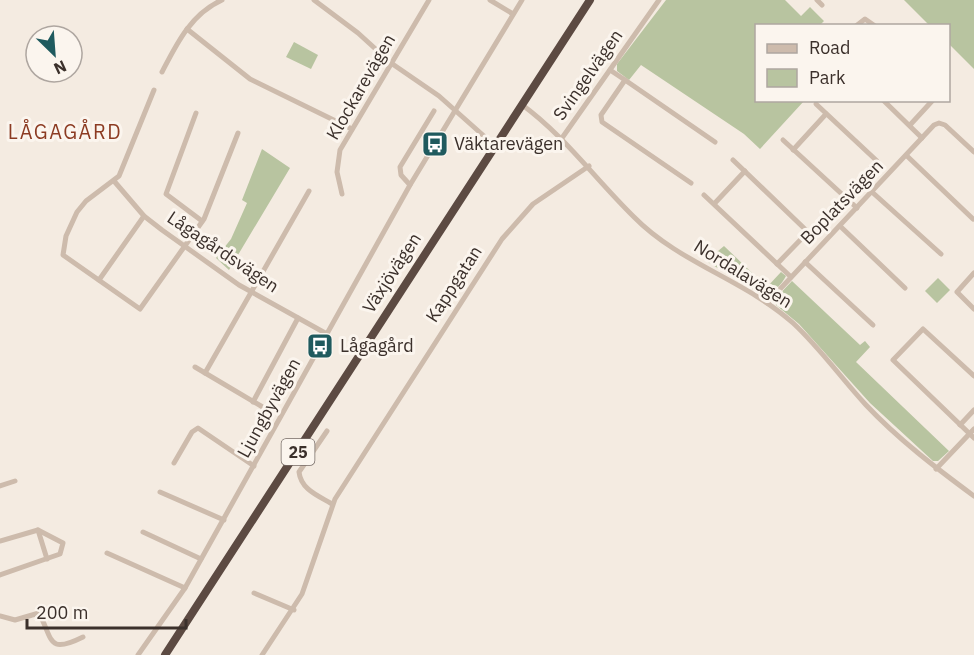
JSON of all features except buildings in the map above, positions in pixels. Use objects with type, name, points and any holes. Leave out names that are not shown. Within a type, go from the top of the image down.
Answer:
[{"type":"highway","name":"Växjövägen","points":[[165,655],[520,104],[590,0]]},
{"type":"street","points":[[162,72],[187,28],[202,12],[222,0]]},
{"type":"street","points":[[314,0],[358,33],[391,63],[439,96],[494,145]]},
{"type":"street","points":[[490,0],[513,14]]},
{"type":"street","name":"Ljungbyvägen","points":[[138,655],[185,588],[410,185],[522,0]]},
{"type":"street","name":"Svingelvägen","points":[[562,138],[659,0]]},
{"type":"street","name":"Klockarevägen","points":[[342,194],[337,172],[340,150],[427,1]]},
{"type":"street","points":[[859,24],[865,19],[872,24]]},
{"type":"street","points":[[187,28],[250,79],[352,129]]},
{"type":"street","points":[[609,70],[715,142]]},
{"type":"street","points":[[625,80],[601,115],[602,122],[691,183]]},
{"type":"street","points":[[154,90],[124,166],[114,181],[92,196],[77,212],[66,236],[63,255],[140,309],[202,221],[238,132]]},
{"type":"street","points":[[885,102],[922,138]]},
{"type":"street","points":[[910,125],[931,102]]},
{"type":"street","name":"Nordalavägen","points":[[520,104],[562,138],[634,218],[657,236],[767,303],[792,323],[867,405],[936,469],[974,496]]},
{"type":"street","points":[[816,104],[878,161],[844,197]]},
{"type":"street","points":[[410,185],[401,176],[400,167],[434,111]]},
{"type":"street","points":[[196,113],[166,194],[202,221]]},
{"type":"street","points":[[793,150],[826,114]]},
{"type":"street","name":"Boplatsvägen","points":[[767,303],[922,138],[939,123],[945,125],[974,152]]},
{"type":"street","points":[[783,140],[857,208]]},
{"type":"street","points":[[907,156],[973,219]]},
{"type":"street","points":[[733,160],[808,232],[777,264]]},
{"type":"street","name":"Kappgatan","points":[[262,655],[294,610],[302,594],[332,504],[502,239],[533,204],[589,166]]},
{"type":"street","points":[[714,204],[745,171]]},
{"type":"street","name":"Lågagårdsvägen","points":[[114,181],[144,216],[250,292],[327,334]]},
{"type":"street","points":[[205,373],[309,191]]},
{"type":"street","points":[[872,192],[941,254]]},
{"type":"street","points":[[704,195],[791,277]]},
{"type":"street","points":[[99,280],[144,216]]},
{"type":"street","points":[[840,226],[905,288]]},
{"type":"street","points":[[806,262],[873,325]]},
{"type":"street","points":[[974,273],[957,292],[974,309]]},
{"type":"street","points":[[253,402],[298,318]]},
{"type":"street","points":[[936,469],[972,433],[893,360],[923,329],[974,376]]},
{"type":"street","points":[[195,367],[266,409]]},
{"type":"street","points":[[960,424],[974,410]]},
{"type":"street","points":[[174,463],[192,432],[198,428],[254,466]]},
{"type":"street","points":[[327,431],[299,472],[306,488],[332,504]]},
{"type":"street","points":[[0,486],[15,481]]},
{"type":"street","points":[[160,492],[224,520]]},
{"type":"street","points":[[38,530],[47,558]]},
{"type":"street","points":[[0,541],[38,530],[63,543],[60,554],[0,575]]},
{"type":"street","points":[[143,532],[201,560]]},
{"type":"street","points":[[107,553],[185,588]]},
{"type":"street","points":[[254,593],[294,610]]},
{"type":"street","points":[[0,616],[15,620],[39,613],[52,647],[58,651],[63,651],[83,637]]},
{"type":"green space","points":[[666,0],[785,0],[801,16],[810,7],[824,21],[821,24],[755,24],[755,102],[803,102],[760,149],[744,134],[641,65],[629,80],[617,71],[617,64]]},
{"type":"green space","points":[[904,0],[974,0],[974,69],[950,45],[950,24],[928,24]]},
{"type":"green space","points":[[294,42],[318,55],[311,69],[286,57]]},
{"type":"green space","points":[[262,149],[290,168],[229,270],[216,258],[231,239],[247,203],[242,200]]},
{"type":"green space","points":[[724,246],[767,287],[781,272],[786,276],[777,288],[764,296],[706,261]]},
{"type":"green space","points":[[938,278],[950,290],[937,303],[925,291]]},
{"type":"green space","points":[[792,281],[860,345],[865,341],[870,347],[856,362],[949,451],[938,461],[933,461],[870,403],[799,324],[776,305],[775,299]]},
{"type":"place","name":"Väktarevägen","points":[[435,144]]},
{"type":"place","name":"Lågagård","points":[[320,346]]},
{"type":"district","name":"LÅGAGÅRD","points":[[65,132]]}]
